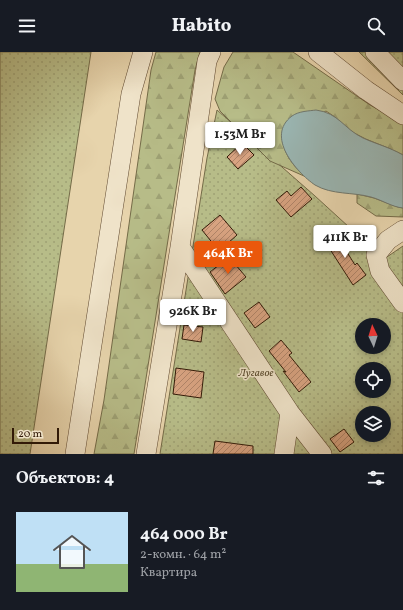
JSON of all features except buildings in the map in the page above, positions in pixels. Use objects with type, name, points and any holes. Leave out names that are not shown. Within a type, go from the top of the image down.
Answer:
[{"type":"lane","points":[[75,454],[131,94],[143,52]]},
{"type":"lane","points":[[146,454],[180,247],[207,61],[211,52]]},
{"type":"lane","points":[[318,52],[366,90],[403,115]]},
{"type":"lane","points":[[375,52],[403,81]]},
{"type":"lane","points":[[403,230],[388,240],[376,255],[380,271],[403,303]]},
{"type":"lane","points":[[180,247],[290,413],[322,454]]},
{"type":"lane","points":[[284,454],[290,413]]},
{"type":"green space","points":[[0,52],[91,52],[30,454],[0,454]]},
{"type":"green space","points":[[156,52],[200,52],[195,70],[134,454],[94,454],[104,400],[151,70]]},
{"type":"green space","points":[[233,52],[293,52],[370,105],[403,123],[403,155],[354,133],[326,111],[282,133],[282,140],[288,157],[304,176],[270,161],[220,111],[215,99],[224,67]]},
{"type":"green space","points":[[359,52],[403,52],[403,95]]},
{"type":"green space","name":"Лугавое","points":[[217,110],[384,259],[403,246],[403,454],[160,454],[207,158]]},
{"type":"green space","points":[[357,194],[403,208],[403,217],[376,216],[357,203]]},
{"type":"water","points":[[316,110],[330,114],[363,138],[403,155],[403,208],[371,197],[335,192],[322,188],[307,179],[292,163],[282,143],[284,124],[295,114]]}]
